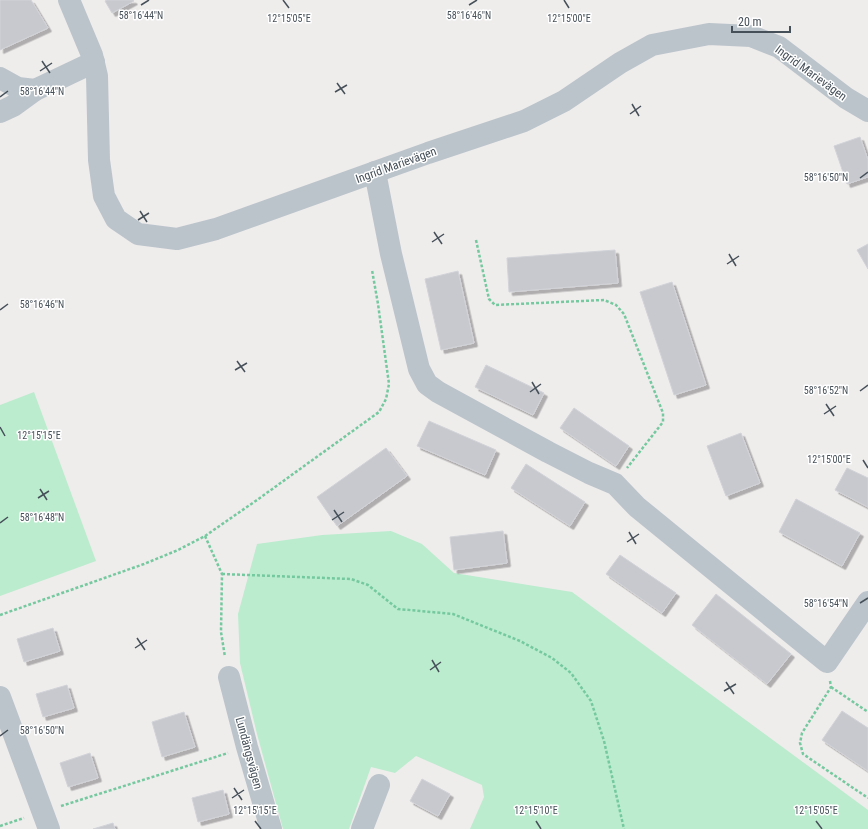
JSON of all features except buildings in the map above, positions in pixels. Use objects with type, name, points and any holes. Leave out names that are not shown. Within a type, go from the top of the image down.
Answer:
[{"type":"street","name":"Ingrid Marievägen","points":[[69,0],[92,55],[97,76],[100,160],[104,196],[116,219],[138,234],[177,239],[190,236],[223,226],[428,153],[524,121],[564,101],[620,63],[652,45],[709,34],[751,36],[779,47],[846,98],[868,111]]},
{"type":"street","points":[[0,112],[13,106],[35,90],[94,62]]},
{"type":"street","points":[[0,78],[18,88],[35,90]]},
{"type":"street","points":[[375,172],[391,254],[419,369],[427,384],[438,392],[548,452],[589,473],[615,484],[637,507],[828,662],[868,602]]},
{"type":"street","name":"Lundängsvägen","points":[[229,677],[247,747],[271,829]]},
{"type":"street","points":[[0,698],[46,820]]},
{"type":"street","points":[[362,829],[378,785]]},
{"type":"path","points":[[476,240],[489,299],[495,305],[604,300],[616,305],[624,314],[663,413],[663,422],[615,484]]},
{"type":"path","points":[[0,615],[144,564],[178,550],[205,536],[379,412],[386,399],[389,384],[371,265]]},
{"type":"path","points":[[205,536],[222,574],[220,632],[229,677]]},
{"type":"path","points":[[222,574],[351,579],[368,585],[398,609],[453,614],[520,641],[552,658],[571,672],[592,702],[604,741],[624,829]]},
{"type":"path","points":[[828,662],[832,687],[802,734],[800,743],[803,754],[868,798]]},
{"type":"path","points":[[832,687],[868,712]]},
{"type":"path","points":[[0,826],[46,820],[247,747]]},
{"type":"green space","points":[[34,392],[96,561],[0,596],[0,405]]},
{"type":"green space","points":[[391,531],[422,544],[454,573],[572,592],[868,810],[868,829],[470,829],[484,797],[482,785],[416,756],[395,773],[371,767],[349,829],[283,829],[257,734],[240,663],[238,614],[257,544],[322,535]]}]
